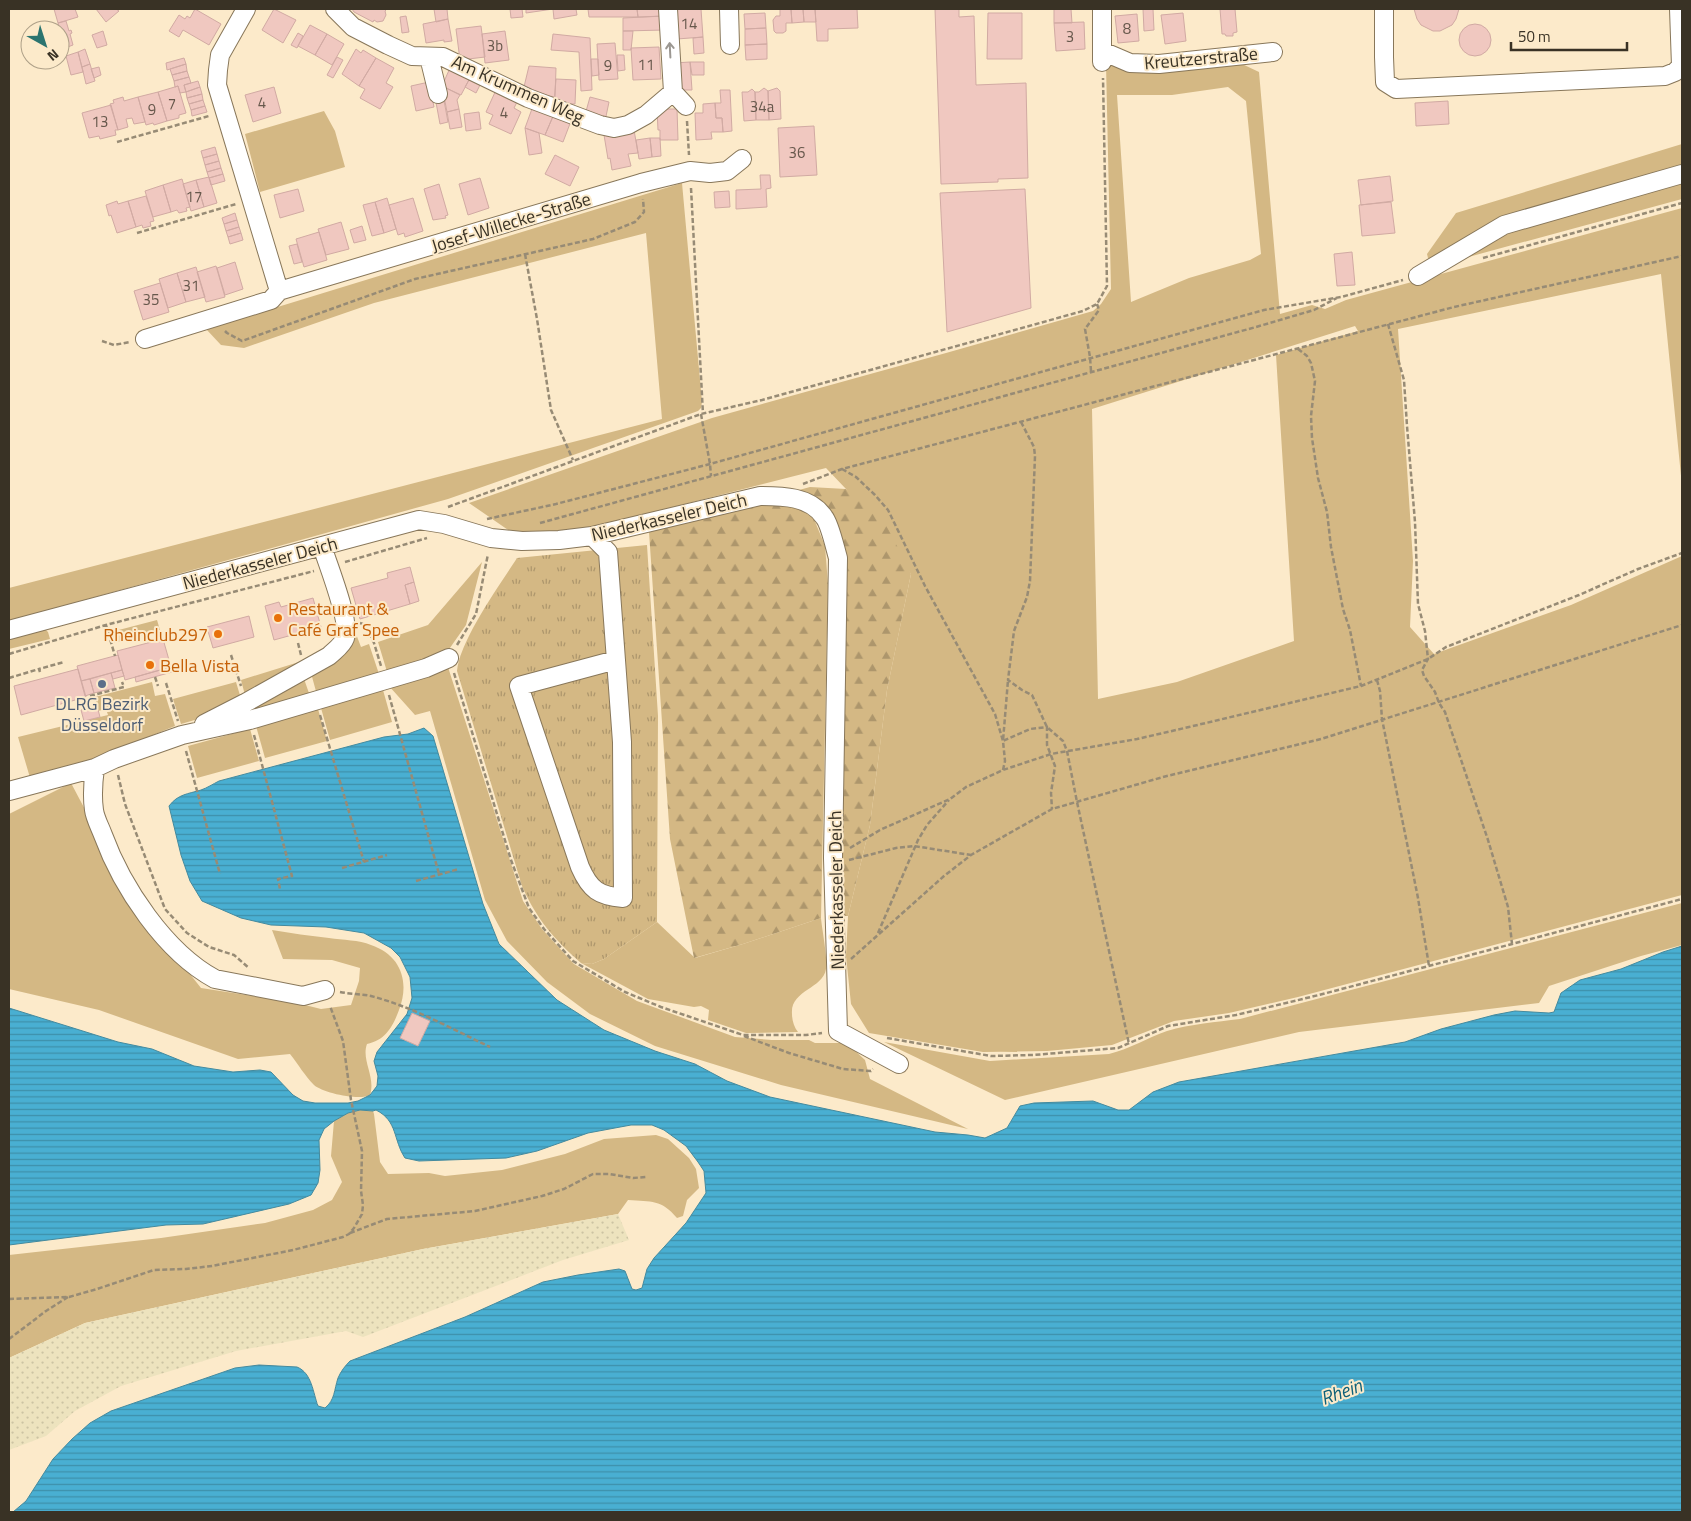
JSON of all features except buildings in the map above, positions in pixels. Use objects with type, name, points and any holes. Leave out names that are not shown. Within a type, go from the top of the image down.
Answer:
[{"type":"street","points":[[246,9],[220,55],[217,85],[279,291]]},
{"type":"street","name":"Am Krummen Weg","points":[[335,9],[353,27],[412,56],[443,57],[528,98],[600,125],[614,128],[628,125],[646,115],[673,92]]},
{"type":"street","points":[[668,9],[673,92],[686,106]]},
{"type":"street","points":[[729,9],[730,45]]},
{"type":"street","points":[[1102,9],[1102,57]]},
{"type":"street","points":[[1384,9],[1385,82],[1396,89],[1665,76],[1675,72],[1681,66],[1679,9]]},
{"type":"street","name":"Kreutzerstraße","points":[[1102,57],[1130,63],[1159,64],[1273,52]]},
{"type":"street","points":[[429,57],[438,94]]},
{"type":"street","name":"Josef-Willecke-Straße","points":[[145,339],[271,300],[279,291],[641,183],[690,171],[710,173],[727,171],[742,158]]},
{"type":"street","points":[[1418,276],[1504,225],[1682,174]]},
{"type":"street","name":"Niederkasseler Deich","points":[[9,630],[419,520],[461,528],[491,538],[522,541],[559,540],[592,536],[760,496],[785,496],[808,502],[825,517],[838,558],[834,858],[838,1030],[895,1062]]},
{"type":"street","points":[[592,536],[608,552],[616,660],[622,742],[623,898],[607,896],[595,890],[585,879],[519,686],[616,660]]},
{"type":"street","points":[[182,735],[245,703],[329,656],[340,646],[346,637],[346,627],[322,546]]},
{"type":"street","points":[[9,791],[95,768],[114,759],[182,735],[250,720],[426,668],[449,658]]},
{"type":"street","points":[[95,768],[93,788],[94,811],[106,844],[133,896],[148,918],[178,950],[203,972],[215,979],[303,996],[325,990]]},
{"type":"path","points":[[446,508],[702,414],[762,400],[1083,311],[1097,304],[1107,286],[1102,57]]},
{"type":"path","points":[[686,106],[702,414],[711,476]]},
{"type":"path","points":[[116,142],[225,111]]},
{"type":"path","points":[[216,317],[226,333],[242,342],[416,279],[593,239],[635,222],[644,212],[641,183]]},
{"type":"path","points":[[137,233],[252,200]]},
{"type":"path","points":[[1475,260],[1682,203]]},
{"type":"path","points":[[524,254],[537,319],[551,410],[573,460]]},
{"type":"path","points":[[785,496],[807,482],[842,469],[1102,399],[1454,307],[1682,256]]},
{"type":"path","points":[[461,528],[487,519],[556,504],[710,464],[1264,310],[1341,296],[1418,276]]},
{"type":"path","points":[[564,517],[1314,310],[1341,296]]},
{"type":"path","points":[[1091,371],[1085,329],[1100,310],[1097,304]]},
{"type":"path","points":[[1388,324],[1404,380],[1415,522],[1418,604],[1425,631],[1428,659],[1422,670],[1445,712],[1488,840],[1508,907],[1512,944]]},
{"type":"path","points":[[102,341],[114,345],[145,339]]},
{"type":"path","points":[[1298,349],[1307,356],[1314,381],[1311,424],[1318,478],[1327,512],[1331,547],[1343,609],[1350,630],[1362,686]]},
{"type":"path","points":[[1003,770],[1005,761],[1003,741],[1014,631],[1027,597],[1030,581],[1035,456],[1034,447],[1021,422]]},
{"type":"path","points":[[842,469],[856,478],[888,510],[925,586],[995,714],[1003,741]]},
{"type":"path","points":[[9,654],[106,625],[329,567],[432,536]]},
{"type":"path","points":[[449,658],[476,614],[491,538]]},
{"type":"path","points":[[834,858],[880,830],[950,798],[966,787],[1003,770],[1051,754],[1189,728],[1362,686],[1428,659],[1446,647],[1682,553]]},
{"type":"path","points":[[106,625],[115,656]]},
{"type":"path","points":[[837,972],[944,876],[971,855],[1052,809],[1163,777],[1321,739],[1682,625]]},
{"type":"path","points":[[374,642],[383,674]]},
{"type":"path","points":[[298,643],[302,658]]},
{"type":"path","points":[[231,655],[239,680]]},
{"type":"path","points":[[9,678],[64,662]]},
{"type":"path","points":[[156,677],[158,686]]},
{"type":"path","points":[[1008,680],[1032,695],[1047,727],[1048,745],[1055,766],[1051,793],[1052,809]]},
{"type":"path","points":[[1377,680],[1380,691],[1382,719],[1430,966]]},
{"type":"path","points":[[90,696],[124,687],[122,682]]},
{"type":"path","points":[[166,683],[220,874]]},
{"type":"path","points":[[388,694],[439,874]]},
{"type":"path","points":[[320,714],[364,862]]},
{"type":"path","points":[[252,727],[292,876],[278,879],[280,889]]},
{"type":"path","points":[[1003,741],[1030,729],[1047,727],[1064,741],[1128,1044]]},
{"type":"path","points":[[114,759],[125,804],[165,909],[188,933],[209,947],[234,955],[248,967],[256,970]]},
{"type":"path","points":[[878,934],[914,846],[927,825],[950,798]]},
{"type":"path","points":[[834,858],[843,861],[896,848],[914,846],[971,855]]},
{"type":"path","points":[[342,868],[386,855]]},
{"type":"path","points":[[416,880],[459,869]]},
{"type":"path","points":[[883,1038],[991,1056],[1118,1048],[1168,1026],[1236,1015],[1682,899]]},
{"type":"path","points":[[349,1234],[359,1221],[363,1205],[361,1191],[362,1151],[351,1100],[343,1041],[325,990],[371,996],[423,1016],[490,1047]]},
{"type":"path","points":[[743,1035],[789,1054],[843,1069],[871,1071],[879,1063],[895,1062]]},
{"type":"path","points":[[9,1299],[68,1297],[154,1270],[212,1266],[293,1250],[343,1237],[387,1219],[475,1211],[542,1196],[564,1189],[593,1174],[609,1174],[633,1178],[646,1176]]},
{"type":"path","points":[[9,1340],[46,1311],[68,1297]]},
{"type":"green space","points":[[1240,63],[1259,72],[1280,314],[1312,305],[1325,309],[1346,300],[1682,208],[1682,486],[1661,274],[1398,329],[1413,561],[1410,627],[1434,654],[1571,605],[1682,556],[1682,895],[1298,997],[1229,1013],[1174,1021],[1112,1045],[1047,1051],[983,1052],[869,1033],[851,1004],[846,956],[848,916],[870,825],[887,690],[911,574],[846,489],[826,468],[595,527],[517,536],[469,503],[712,418],[1093,311],[1101,304],[1111,289],[1106,64]],"holes":[[[1228,87],[1246,101],[1261,254],[1250,260],[1189,278],[1131,302],[1117,95],[1172,95]],[[1355,326],[1358,331],[1276,355],[1294,641],[1177,682],[1098,699],[1092,409]]]},
{"type":"green space","points":[[324,111],[335,131],[345,167],[260,192],[245,134]]},
{"type":"green space","points":[[1682,144],[1682,170],[1437,259],[1428,258],[1427,254],[1456,213]]},
{"type":"green space","points":[[1682,180],[1682,199],[1450,262],[1491,236]]},
{"type":"green space","points":[[682,183],[702,402],[701,408],[698,411],[448,499],[9,621],[9,588],[662,419],[646,233],[374,303],[244,348],[221,345],[206,329]]},
{"type":"green space","points":[[810,487],[846,489],[885,522],[911,574],[887,690],[870,825],[848,916],[844,916],[842,796],[845,572],[819,504],[799,490]]},
{"type":"green space","points":[[781,502],[804,508],[814,519],[825,546],[828,584],[821,918],[694,958],[670,839],[649,532],[746,505]]},
{"type":"green space","points":[[647,545],[658,716],[657,922],[604,959],[592,964],[581,963],[562,946],[540,919],[522,886],[457,671],[465,644],[491,598],[517,558]]},
{"type":"green space","points":[[482,562],[466,625],[445,655],[388,675],[378,642],[428,625]]},
{"type":"green space","points":[[157,620],[160,630],[114,643],[111,632]]},
{"type":"green space","points":[[353,626],[361,647],[369,644],[380,677],[317,695],[311,673]]},
{"type":"green space","points":[[45,629],[50,639],[9,649],[9,638]]},
{"type":"green space","points":[[299,662],[301,669],[246,699],[241,680]]},
{"type":"green space","points":[[447,664],[523,901],[542,929],[574,964],[637,1001],[735,1037],[809,1040],[815,1043],[842,1043],[850,1046],[865,1060],[870,1079],[968,1129],[781,1085],[655,1046],[590,1014],[547,982],[507,941],[485,900],[430,711],[415,715],[389,686]]},
{"type":"green space","points":[[303,676],[310,696],[252,713],[249,706]]},
{"type":"green space","points":[[152,682],[155,696],[165,694],[175,726],[87,762],[31,781],[18,737],[108,715],[106,709],[98,711],[95,697]]},
{"type":"green space","points":[[236,682],[242,702],[215,714],[181,724],[173,699]]},
{"type":"green space","points":[[383,690],[392,722],[330,740],[321,708]]},
{"type":"green space","points":[[318,709],[327,741],[265,758],[256,726]]},
{"type":"green space","points":[[250,729],[259,761],[197,778],[188,746]]},
{"type":"green space","points":[[71,783],[136,906],[201,988],[297,1003],[321,1009],[351,1005],[359,981],[360,968],[332,960],[283,959],[272,930],[361,942],[390,955],[396,963],[403,980],[402,1000],[397,1016],[388,1032],[374,1042],[367,1044],[366,1056],[371,1082],[370,1095],[350,1097],[319,1088],[314,1085],[290,1054],[238,1059],[99,1010],[9,989],[9,814]]},
{"type":"green space","points":[[1682,903],[1682,945],[1641,956],[1549,986],[1539,1003],[1299,1032],[1005,1100],[884,1042],[990,1061],[1109,1054],[1167,1031],[1240,1019]]},
{"type":"green space","points":[[821,918],[826,952],[826,969],[824,976],[801,994],[793,1006],[793,1021],[798,1032],[746,1033],[708,1020],[709,1010],[701,1006],[694,1007],[648,999],[581,963],[592,964],[604,959],[657,922],[695,958]]},
{"type":"green space","points":[[360,1110],[373,1111],[380,1162],[388,1174],[429,1173],[445,1176],[502,1170],[565,1154],[604,1139],[656,1135],[668,1139],[689,1158],[696,1169],[699,1188],[687,1200],[683,1216],[677,1218],[661,1204],[628,1200],[618,1214],[423,1249],[85,1323],[9,1358],[9,1255],[161,1238],[265,1223],[313,1210],[332,1200],[342,1182],[331,1156],[334,1121],[348,1113]]},
{"type":"sand","points":[[618,1214],[629,1240],[563,1260],[363,1337],[346,1331],[236,1351],[121,1386],[75,1411],[46,1436],[9,1450],[9,1358],[85,1323],[423,1249]]},
{"type":"water","name":"Rhein","points":[[424,728],[433,736],[483,904],[499,944],[557,1000],[604,1030],[655,1051],[695,1064],[727,1081],[770,1097],[935,1132],[985,1138],[1007,1128],[1020,1106],[1034,1103],[1093,1101],[1118,1110],[1129,1110],[1153,1092],[1179,1082],[1405,1042],[1441,1029],[1515,1011],[1554,1012],[1561,993],[1580,980],[1621,969],[1682,946],[1682,1512],[13,1512],[26,1501],[53,1459],[72,1439],[90,1423],[111,1411],[235,1368],[259,1365],[297,1367],[302,1370],[309,1379],[318,1406],[325,1408],[332,1398],[339,1375],[350,1361],[465,1317],[543,1282],[619,1269],[625,1271],[632,1289],[642,1288],[647,1269],[654,1258],[686,1223],[706,1193],[704,1171],[686,1146],[664,1130],[652,1125],[631,1125],[588,1133],[537,1151],[506,1158],[419,1161],[405,1158],[392,1125],[383,1114],[376,1110],[360,1110],[348,1113],[324,1129],[319,1140],[320,1170],[318,1183],[311,1195],[289,1204],[203,1224],[166,1225],[9,1245],[9,1008],[118,1042],[152,1049],[194,1066],[233,1072],[260,1070],[271,1072],[293,1095],[303,1101],[348,1103],[358,1101],[370,1095],[377,1086],[378,1076],[374,1061],[377,1052],[407,1014],[412,998],[410,977],[400,957],[391,948],[364,933],[326,927],[271,925],[241,918],[202,901],[190,881],[181,855],[169,806],[180,797],[219,781],[384,737],[408,734]]},
{"type":"place","name":"Restaurant & Café Graf Spee","points":[[278,618]]},
{"type":"place","name":"Rheinclub297","points":[[218,634]]},
{"type":"place","name":"Bella Vista","points":[[150,665]]},
{"type":"place","name":"DLRG Bezirk Düsseldorf","points":[[102,684]]}]
